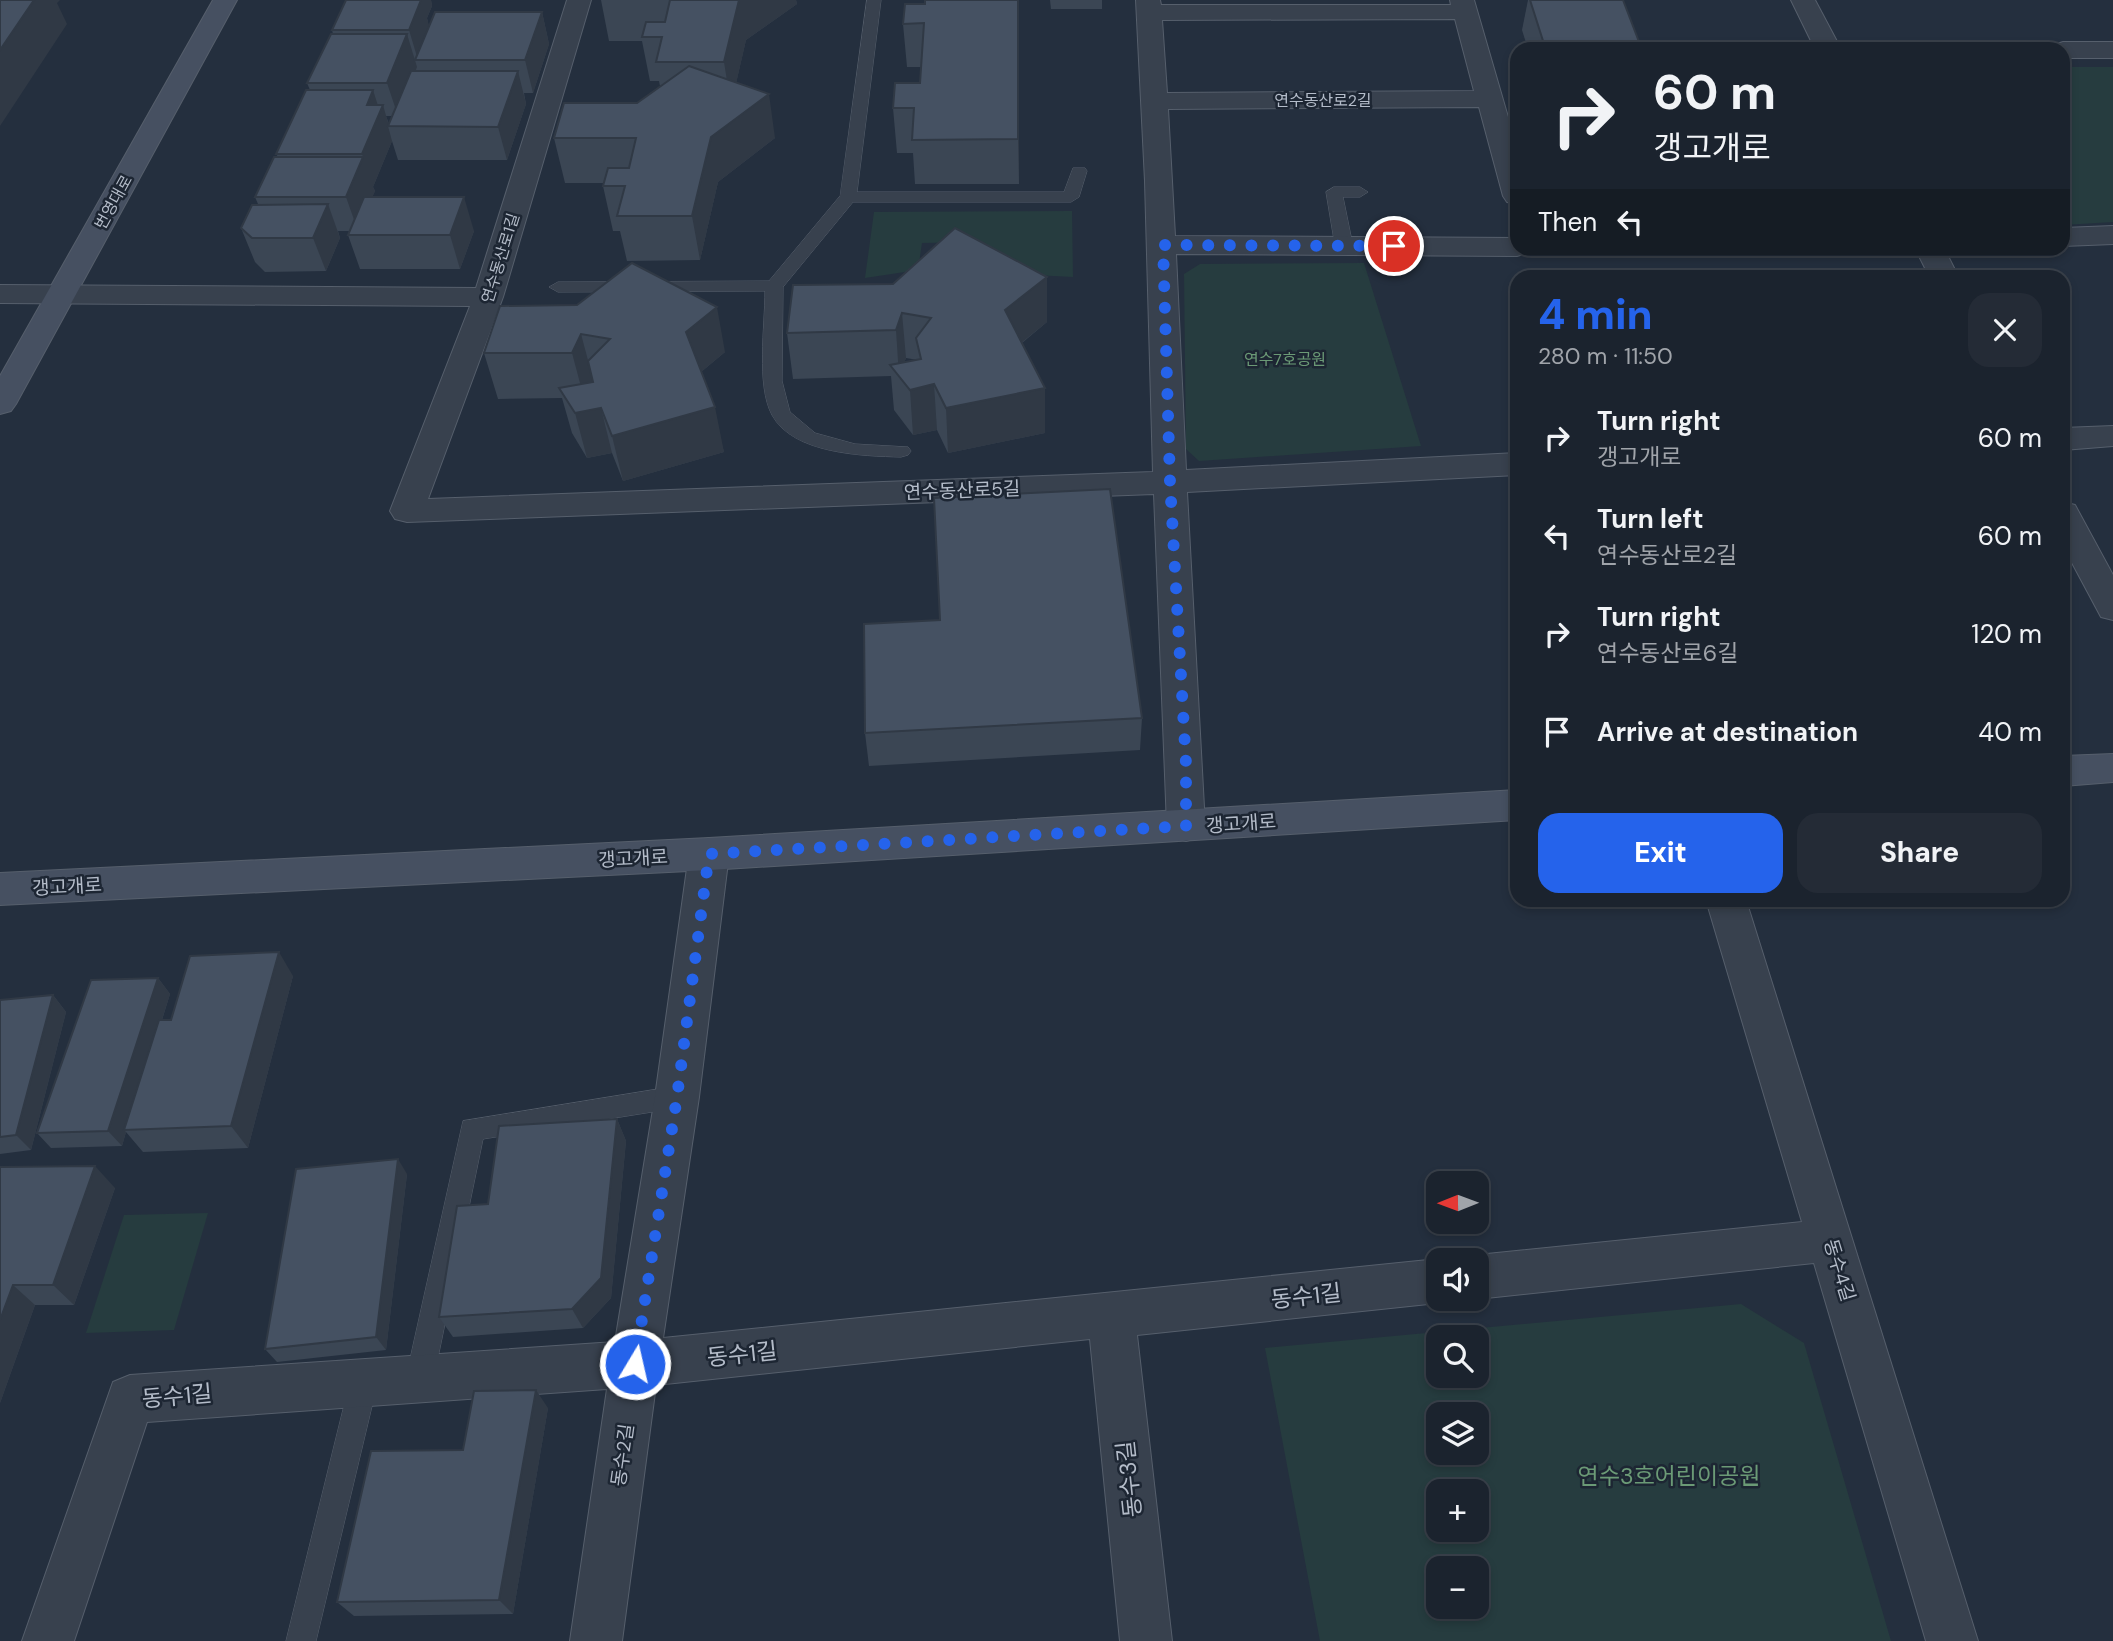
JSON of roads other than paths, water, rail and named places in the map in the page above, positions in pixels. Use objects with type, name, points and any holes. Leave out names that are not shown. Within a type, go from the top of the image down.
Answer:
[{"type":"street","name":"번영대로","points":[[0,404],[225,0]]},
{"type":"street","name":"연수동산로1길","points":[[407,511],[488,296],[579,0]]},
{"type":"street","points":[[1804,0],[1825,42]]},
{"type":"street","points":[[1186,826],[1186,764],[1170,482],[1163,245],[1149,7],[1464,6],[1510,170]]},
{"type":"street","points":[[2070,50],[2113,50]]},
{"type":"street","name":"연수동산로2길","points":[[1155,101],[1491,99]]},
{"type":"street","points":[[2070,237],[2113,234]]},
{"type":"street","points":[[1163,245],[1510,247]]},
{"type":"street","points":[[0,294],[488,296]]},
{"type":"street","points":[[2070,439],[2113,436]]},
{"type":"street","name":"연수동산로5길","points":[[407,511],[1170,482],[1510,464]]},
{"type":"street","points":[[2070,526],[2113,608]]},
{"type":"street","points":[[2070,771],[2113,768]]},
{"type":"street","name":"갱고개로","points":[[0,889],[709,854],[1510,805]]},
{"type":"street","name":"동수2길","points":[[596,1641],[635,1364],[677,1097],[709,854]]},
{"type":"street","name":"동수4길","points":[[1728,907],[1952,1641]]},
{"type":"street","points":[[1489,1276],[1831,1240]]},
{"type":"street","name":"동수1길","points":[[48,1641],[130,1399],[635,1364],[1426,1282]]},
{"type":"street","name":"동수3길","points":[[1111,1316],[1146,1641]]},
{"type":"lane","points":[[874,0],[848,197],[774,286],[773,381],[781,414],[808,438],[855,450],[901,451]]},
{"type":"lane","points":[[848,197],[1071,197],[1079,171]]},
{"type":"lane","points":[[1344,246],[1334,192],[1360,192]]},
{"type":"lane","points":[[558,287],[774,286]]},
{"type":"lane","points":[[420,1377],[472,1129],[677,1097]]},
{"type":"lane","points":[[301,1641],[363,1381]]},
{"type":"park label","name":"연수7호공원","points":[[1285,359]]},
{"type":"park label","name":"연수3호어린이공원","points":[[1669,1476]]}]
